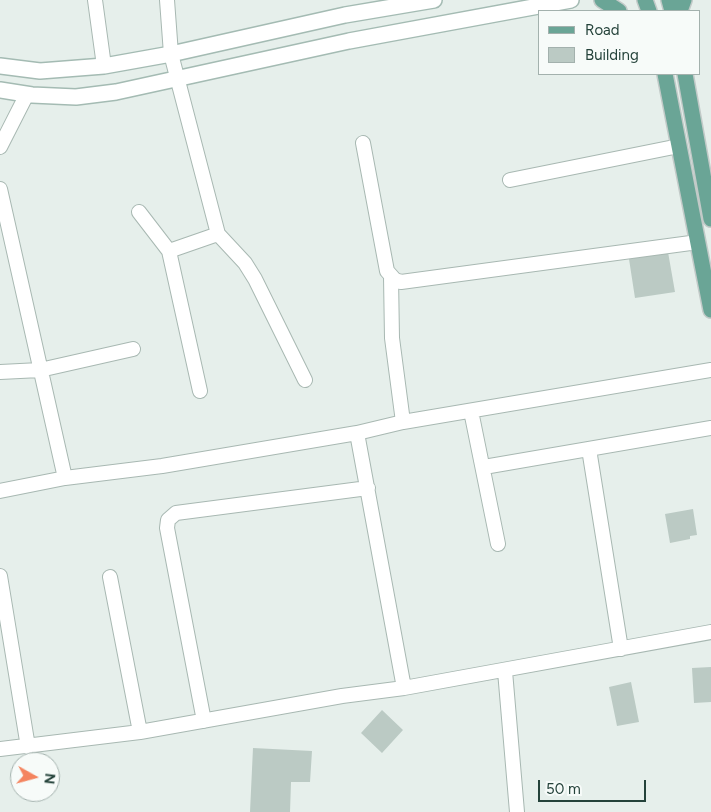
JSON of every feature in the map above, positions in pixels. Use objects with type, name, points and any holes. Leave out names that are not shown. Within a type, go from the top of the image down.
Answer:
[{"type":"main road","points":[[602,0],[617,10]]},
{"type":"main road","points":[[665,75],[711,310]]},
{"type":"main road","points":[[685,75],[711,219]]},
{"type":"street","points":[[95,0],[104,66]]},
{"type":"street","points":[[167,0],[172,54],[218,234],[245,263],[255,279],[305,380]]},
{"type":"street","points":[[0,66],[40,72],[104,66],[172,54],[345,15],[434,0]]},
{"type":"street","points":[[0,90],[27,94],[76,97],[97,95],[178,80],[349,40],[571,0]]},
{"type":"street","points":[[0,147],[27,94]]},
{"type":"street","points":[[363,143],[387,271],[391,277],[401,282],[698,242]]},
{"type":"street","points":[[510,180],[679,146]]},
{"type":"street","points":[[0,189],[65,478]]},
{"type":"street","points":[[139,212],[169,251],[200,391]]},
{"type":"street","points":[[169,251],[218,234]]},
{"type":"street","points":[[391,277],[392,338],[402,422]]},
{"type":"street","points":[[0,372],[40,370],[133,349]]},
{"type":"street","points":[[0,491],[65,478],[162,466],[357,433],[402,422],[711,370]]},
{"type":"street","points":[[471,411],[484,467],[498,544]]},
{"type":"street","points":[[484,467],[711,428]]},
{"type":"street","points":[[357,433],[404,688]]},
{"type":"street","points":[[589,449],[621,649]]},
{"type":"street","points":[[204,721],[167,528],[168,520],[176,514],[368,488]]},
{"type":"street","points":[[0,576],[28,747]]},
{"type":"street","points":[[110,577],[140,732]]},
{"type":"street","points":[[0,749],[140,732],[342,696],[505,671],[711,632]]},
{"type":"street","points":[[505,671],[517,812]]},
{"type":"building","points":[[668,252],[675,292],[635,298],[629,259]]},
{"type":"building","points":[[693,509],[697,535],[690,536],[690,539],[670,543],[665,514]]},
{"type":"building","points":[[711,667],[711,702],[694,703],[692,668]]},
{"type":"building","points":[[631,682],[639,722],[617,726],[609,687]]},
{"type":"building","points":[[382,710],[403,730],[382,753],[361,733]]},
{"type":"building","points":[[253,748],[312,751],[310,782],[291,782],[290,812],[250,812]]}]
